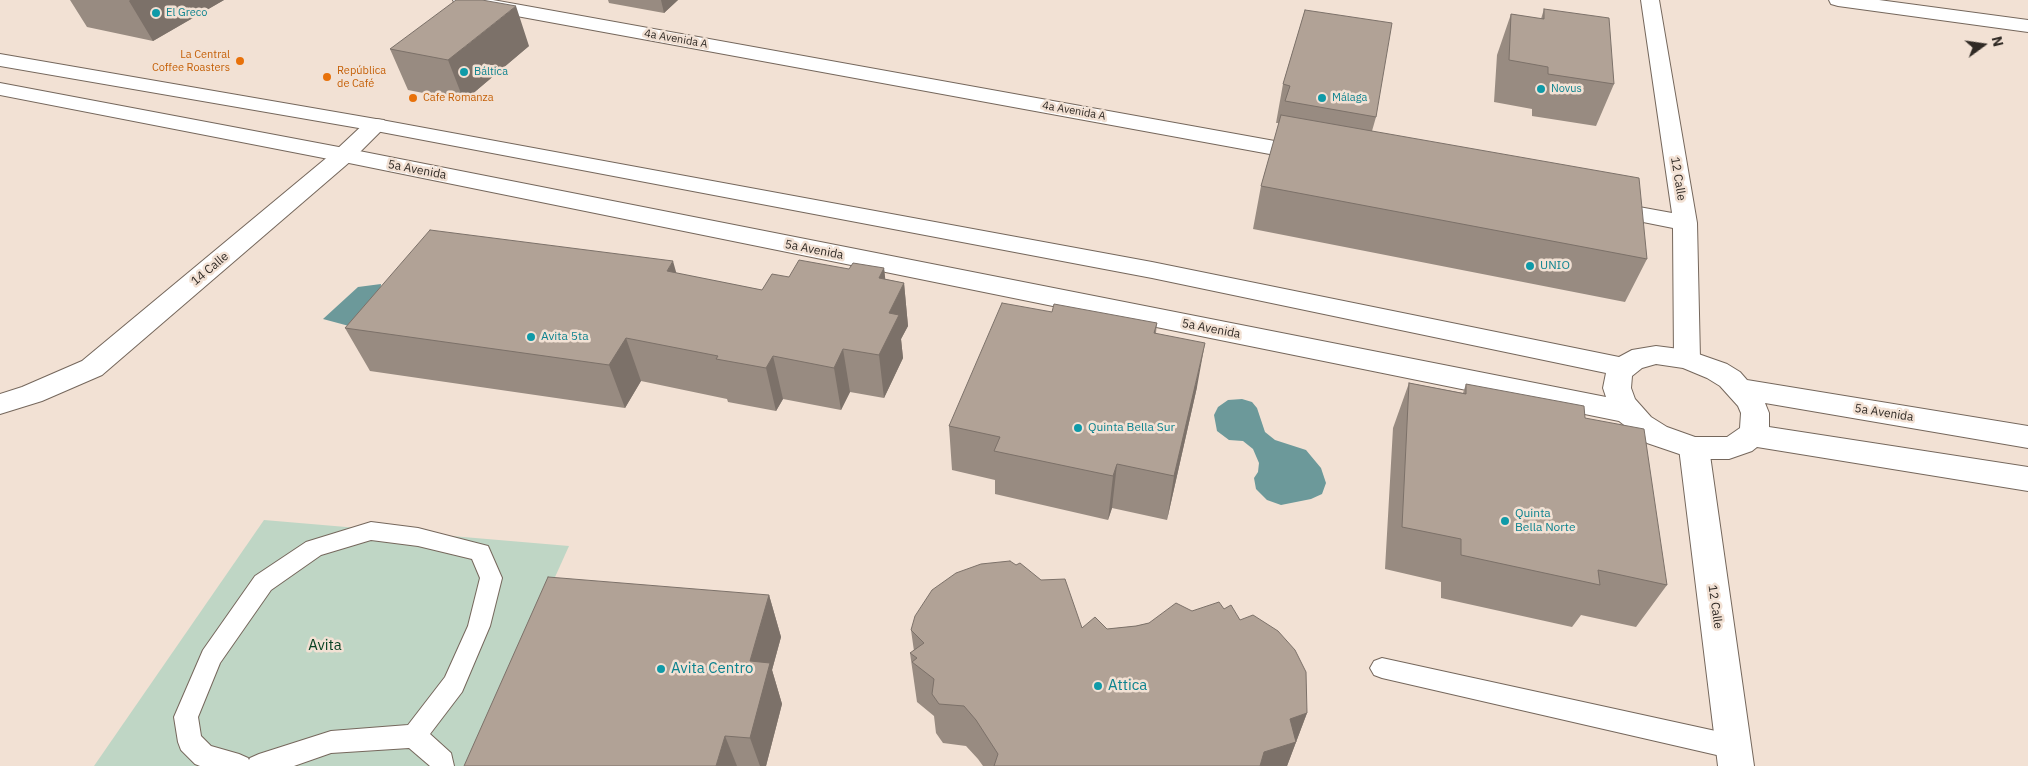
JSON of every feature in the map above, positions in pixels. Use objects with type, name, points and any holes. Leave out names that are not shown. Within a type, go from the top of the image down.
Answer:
[{"type":"street","name":"4a Avenida A","points":[[462,0],[1324,157]]},
{"type":"street","name":"12 Calle","points":[[1650,0],[1686,223],[1687,359]]},
{"type":"street","points":[[1838,0],[2028,26]]},
{"type":"street","points":[[1994,0],[2007,23]]},
{"type":"street","points":[[0,60],[376,125],[1152,270],[1623,367]]},
{"type":"street","name":"5a Avenida","points":[[0,89],[344,155],[1628,412]]},
{"type":"street","name":"14 Calle","points":[[0,404],[32,394],[92,368],[344,155],[376,125]]},
{"type":"street","points":[[1588,205],[1686,223]]},
{"type":"street","points":[[1649,356],[1671,356],[1687,359],[1717,370],[1740,389],[1750,401],[1755,413],[1756,425],[1751,435],[1742,443],[1729,448],[1713,450],[1694,448],[1657,435],[1628,412],[1617,388],[1618,376],[1623,367],[1632,361],[1649,356]]},
{"type":"street","name":"5a Avenida","points":[[1740,389],[2028,437]]},
{"type":"street","points":[[1751,435],[2028,479]]},
{"type":"street","name":"12 Calle","points":[[1694,448],[1735,756]]},
{"type":"lane","points":[[239,766],[204,756],[190,742],[186,717],[211,657],[263,582],[314,548],[371,531],[418,537],[480,552],[491,578],[479,626],[454,684],[414,736]]},
{"type":"lane","points":[[1382,668],[1735,756]]},
{"type":"lane","points":[[259,766],[331,742],[414,736],[442,760],[442,766]]},
{"type":"green space","name":"Avita","points":[[264,520],[569,546],[470,766],[94,766]]},
{"type":"water","points":[[381,284],[380,297],[349,326],[323,319],[358,287]]},
{"type":"water","points":[[1242,399],[1252,402],[1257,408],[1265,432],[1275,440],[1306,450],[1321,468],[1326,483],[1322,494],[1311,499],[1281,505],[1267,500],[1256,489],[1254,478],[1258,472],[1259,463],[1253,449],[1243,441],[1229,440],[1217,431],[1214,415],[1218,407],[1228,400]]},
{"type":"building","points":[[456,0],[482,0],[516,6],[448,60],[390,49]]},
{"type":"building","points":[[1544,9],[1609,18],[1614,84],[1548,74],[1548,67],[1509,60],[1511,14],[1544,19]]},
{"type":"building","points":[[1305,10],[1392,23],[1376,117],[1285,101],[1290,86],[1283,84]]},
{"type":"building","points":[[1281,115],[1639,178],[1647,259],[1261,186]]},
{"type":"building","points":[[430,230],[673,261],[667,271],[762,290],[772,274],[789,277],[799,260],[849,269],[853,263],[884,268],[879,278],[904,283],[889,313],[899,315],[879,355],[843,349],[834,368],[773,356],[766,368],[716,359],[718,356],[626,338],[609,365],[345,328]]},
{"type":"building","name":"Quinta Bella Sur","points":[[1002,303],[1052,312],[1054,304],[1157,323],[1154,333],[1205,343],[1174,476],[1117,464],[1113,476],[994,451],[1000,437],[949,426]]},
{"type":"building","name":"Quinta Bella Norte","points":[[1409,383],[1466,394],[1466,384],[1584,406],[1585,418],[1644,429],[1667,585],[1598,570],[1600,585],[1461,555],[1461,539],[1402,527]]},
{"type":"building","name":"Attica","points":[[1010,561],[1016,565],[1020,563],[1041,580],[1065,579],[1082,628],[1095,617],[1107,629],[1149,623],[1176,603],[1192,611],[1219,602],[1224,609],[1231,605],[1240,620],[1253,615],[1278,631],[1295,650],[1306,672],[1307,713],[1290,719],[1296,742],[1264,752],[1260,766],[994,766],[998,754],[976,720],[964,706],[939,704],[932,694],[934,679],[912,662],[917,658],[910,653],[924,643],[911,630],[915,616],[932,590],[956,573],[981,564]]},
{"type":"building","name":"Avita Centro","points":[[548,577],[769,595],[750,661],[770,663],[750,738],[725,736],[716,766],[464,766]]},
{"type":"place","name":"El Greco","points":[[156,13]]},
{"type":"place","name":"La Central Coffee Roasters","points":[[240,61]]},
{"type":"place","name":"Báltica","points":[[464,72]]},
{"type":"place","name":"República de Café","points":[[327,77]]},
{"type":"place","name":"Novus","points":[[1541,89]]},
{"type":"place","name":"Cafe Romanza","points":[[413,98]]},
{"type":"place","name":"Málaga","points":[[1322,98]]},
{"type":"place","name":"UNIO","points":[[1530,266]]},
{"type":"place","name":"Avita 5ta","points":[[531,337]]},
{"type":"place","name":"Quinta Bella Sur","points":[[1078,428]]},
{"type":"place","name":"Quinta Bella Norte","points":[[1505,521]]},
{"type":"place","name":"Avita Centro","points":[[661,669]]},
{"type":"place","name":"Attica","points":[[1098,686]]}]
